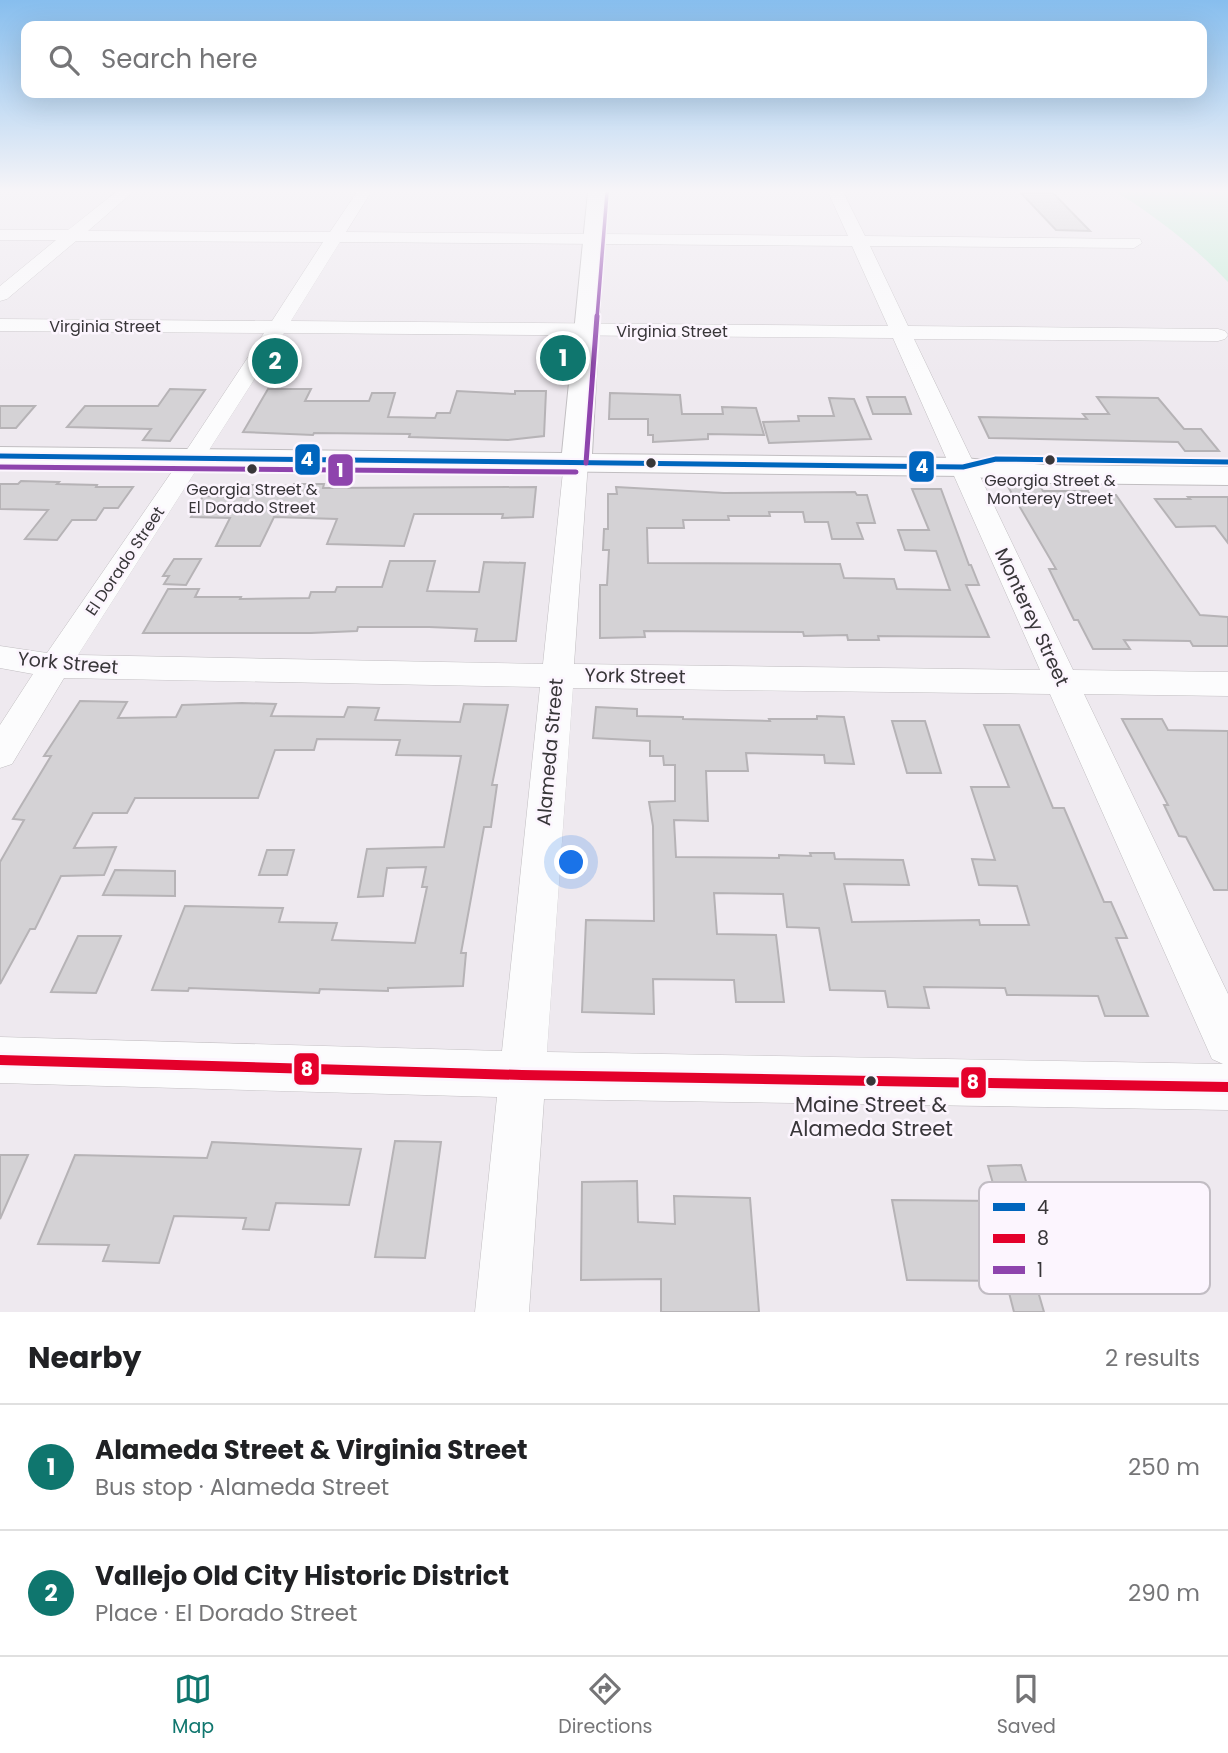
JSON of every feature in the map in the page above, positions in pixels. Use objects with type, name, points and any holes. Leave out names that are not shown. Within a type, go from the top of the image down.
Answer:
[{"type":"main road","name":"Alameda Street","points":[[576,462],[592,253]]},
{"type":"main road","points":[[0,456],[963,467],[1046,474],[1228,476]]},
{"type":"main road","points":[[963,467],[996,458],[1228,462]]},
{"type":"street","points":[[0,295],[51,253]]},
{"type":"street","name":"El Dorado Street","points":[[0,754],[324,253]]},
{"type":"street","name":"Monterey Street","points":[[865,253],[1228,1042]]},
{"type":"street","name":"Virginia Street","points":[[0,325],[1218,334]]},
{"type":"street","name":"Alameda Street","points":[[502,1312],[576,462]]},
{"type":"street","name":"York Street","points":[[0,657],[55,666],[557,676],[1228,684]]},
{"type":"street","points":[[0,675],[55,666]]},
{"type":"street","points":[[0,1060],[523,1075],[1228,1087]]},
{"type":"green space","points":[[1199,253],[1228,253],[1228,282]]},
{"type":"building","points":[[170,389],[205,390],[170,441],[143,440],[151,429],[67,427],[85,406],[158,406]]},
{"type":"building","points":[[268,389],[311,389],[305,401],[369,401],[372,393],[395,393],[388,417],[435,418],[437,413],[450,413],[457,391],[515,394],[515,391],[546,391],[544,436],[508,440],[409,437],[410,434],[313,435],[243,432]]},
{"type":"building","points":[[610,393],[680,395],[682,414],[723,414],[722,407],[756,408],[764,435],[708,434],[708,439],[653,442],[653,435],[648,435],[648,419],[609,419]]},
{"type":"building","points":[[867,397],[905,397],[911,414],[873,414]]},
{"type":"building","points":[[1097,397],[1158,398],[1184,429],[1201,429],[1219,451],[1185,451],[1178,442],[989,438],[979,417],[1087,419],[1083,414],[1109,414]]},
{"type":"building","points":[[829,398],[854,399],[871,439],[769,443],[763,422],[799,421],[798,416],[834,416]]},
{"type":"building","points":[[0,406],[35,406],[16,428],[0,428]]},
{"type":"building","points":[[21,481],[133,487],[118,508],[104,508],[96,520],[72,520],[57,540],[25,539],[48,510],[0,509],[0,484],[18,484]]},
{"type":"building","points":[[324,484],[323,488],[536,487],[533,517],[502,518],[503,514],[414,514],[404,546],[327,544],[337,519],[274,517],[260,546],[216,546],[230,518],[191,517],[203,496],[245,497],[251,485]]},
{"type":"building","points":[[1007,485],[1040,486],[1043,491],[1088,491],[1090,495],[1116,495],[1200,615],[1228,617],[1228,646],[1193,646],[1190,641],[1124,640],[1130,649],[1093,649],[1078,620],[1074,620],[1049,569],[1056,569]]},
{"type":"building","points":[[616,487],[724,493],[855,492],[857,495],[867,495],[875,523],[857,523],[863,539],[832,539],[828,522],[805,522],[803,512],[769,512],[770,516],[728,516],[729,520],[683,520],[684,528],[647,528],[648,563],[840,564],[844,578],[894,579],[897,589],[950,590],[936,551],[905,550],[898,530],[929,530],[912,489],[941,489],[979,585],[966,585],[989,637],[878,636],[879,640],[848,640],[847,635],[804,636],[803,632],[644,631],[645,637],[600,638],[600,585],[607,585],[609,550],[603,550],[604,529],[608,529],[608,494],[617,494]]},
{"type":"building","points":[[1188,497],[1228,497],[1228,543],[1215,526],[1176,527],[1155,499],[1190,499]]},
{"type":"building","points":[[174,559],[201,559],[186,585],[164,584],[169,576],[163,576]]},
{"type":"building","points":[[390,561],[435,561],[427,591],[479,592],[484,562],[525,563],[516,641],[475,641],[477,629],[429,627],[358,627],[357,631],[311,633],[143,633],[168,589],[199,589],[195,597],[309,598],[311,592],[335,592],[337,587],[382,587]]},
{"type":"building","points":[[80,701],[127,702],[118,718],[176,717],[182,705],[242,703],[276,704],[271,716],[344,717],[348,707],[379,708],[375,720],[460,722],[464,704],[508,705],[492,785],[497,785],[491,827],[484,827],[461,953],[466,953],[463,986],[388,988],[388,991],[320,989],[319,993],[189,988],[188,991],[152,990],[185,906],[283,908],[279,922],[337,923],[332,940],[415,943],[427,887],[422,887],[426,867],[387,868],[383,896],[358,897],[367,849],[444,847],[461,756],[396,755],[400,740],[317,739],[314,750],[275,750],[258,798],[135,798],[127,813],[93,813],[74,848],[116,847],[104,875],[61,876],[35,929],[30,929],[0,984],[0,862],[24,820],[13,819],[51,756],[44,756]]},
{"type":"building","points":[[596,707],[637,709],[637,716],[683,719],[770,721],[769,719],[817,719],[817,716],[844,717],[854,764],[825,763],[824,755],[746,753],[748,771],[706,771],[708,821],[674,820],[676,857],[779,858],[779,855],[811,856],[810,853],[834,853],[835,859],[903,860],[909,885],[844,884],[852,922],[979,920],[980,925],[1029,925],[1017,886],[979,885],[972,859],[995,860],[971,787],[1009,787],[984,725],[1019,725],[1053,808],[1064,808],[1104,902],[1111,902],[1127,938],[1116,938],[1148,1016],[1105,1016],[1098,996],[1007,995],[1005,988],[924,987],[929,1008],[888,1007],[885,991],[830,990],[819,928],[787,927],[783,894],[714,893],[717,934],[776,935],[784,1002],[736,1002],[734,980],[653,979],[654,1014],[582,1012],[586,920],[654,921],[653,826],[649,802],[675,801],[675,765],[664,765],[663,756],[650,756],[650,741],[593,738]]},
{"type":"building","points":[[1122,719],[1162,719],[1168,730],[1228,731],[1228,890],[1214,890],[1186,837],[1179,836],[1164,805],[1168,805]]},
{"type":"building","points":[[892,721],[925,721],[941,773],[907,773]]},
{"type":"building","points":[[267,850],[294,850],[287,875],[259,875]]},
{"type":"building","points":[[115,870],[175,871],[175,896],[103,895]]},
{"type":"building","points":[[78,936],[121,936],[96,993],[51,992]]},
{"type":"building","points":[[395,1141],[441,1142],[425,1258],[375,1257]]},
{"type":"building","points":[[212,1142],[361,1149],[349,1205],[276,1203],[269,1230],[243,1229],[246,1218],[174,1216],[159,1263],[103,1261],[109,1245],[38,1244],[75,1155],[207,1158]]},
{"type":"building","points":[[0,1155],[28,1155],[0,1219]]},
{"type":"building","points":[[1021,1165],[1026,1182],[993,1182],[988,1166]]},
{"type":"building","points":[[637,1181],[638,1222],[675,1224],[674,1196],[750,1198],[759,1312],[661,1312],[661,1279],[581,1280],[582,1182]]},
{"type":"building","points":[[892,1200],[979,1201],[979,1281],[907,1280]]},
{"type":"building","points":[[1009,1294],[1039,1294],[1044,1312],[1014,1312]]},
{"type":"transit line","name":"1","points":[[586,463],[602,253]]},
{"type":"transit line","name":"4","points":[[0,456],[963,467],[996,459],[1228,462]]},
{"type":"transit line","name":"1","points":[[0,467],[576,472]]},
{"type":"transit line","name":"8","points":[[0,1060],[522,1075],[1228,1087]]},
{"type":"place","name":"Alameda Street & Virginia Street","points":[[563,358]]},
{"type":"place","name":"Vallejo Old City Historic District","points":[[275,361]]},
{"type":"place","name":"Georgia Street & Monterey Street","points":[[1050,460]]},
{"type":"place","name":"Georgia Street & El Dorado Street","points":[[252,469]]},
{"type":"place","name":"Maine Street & Alameda Street","points":[[871,1081]]}]
